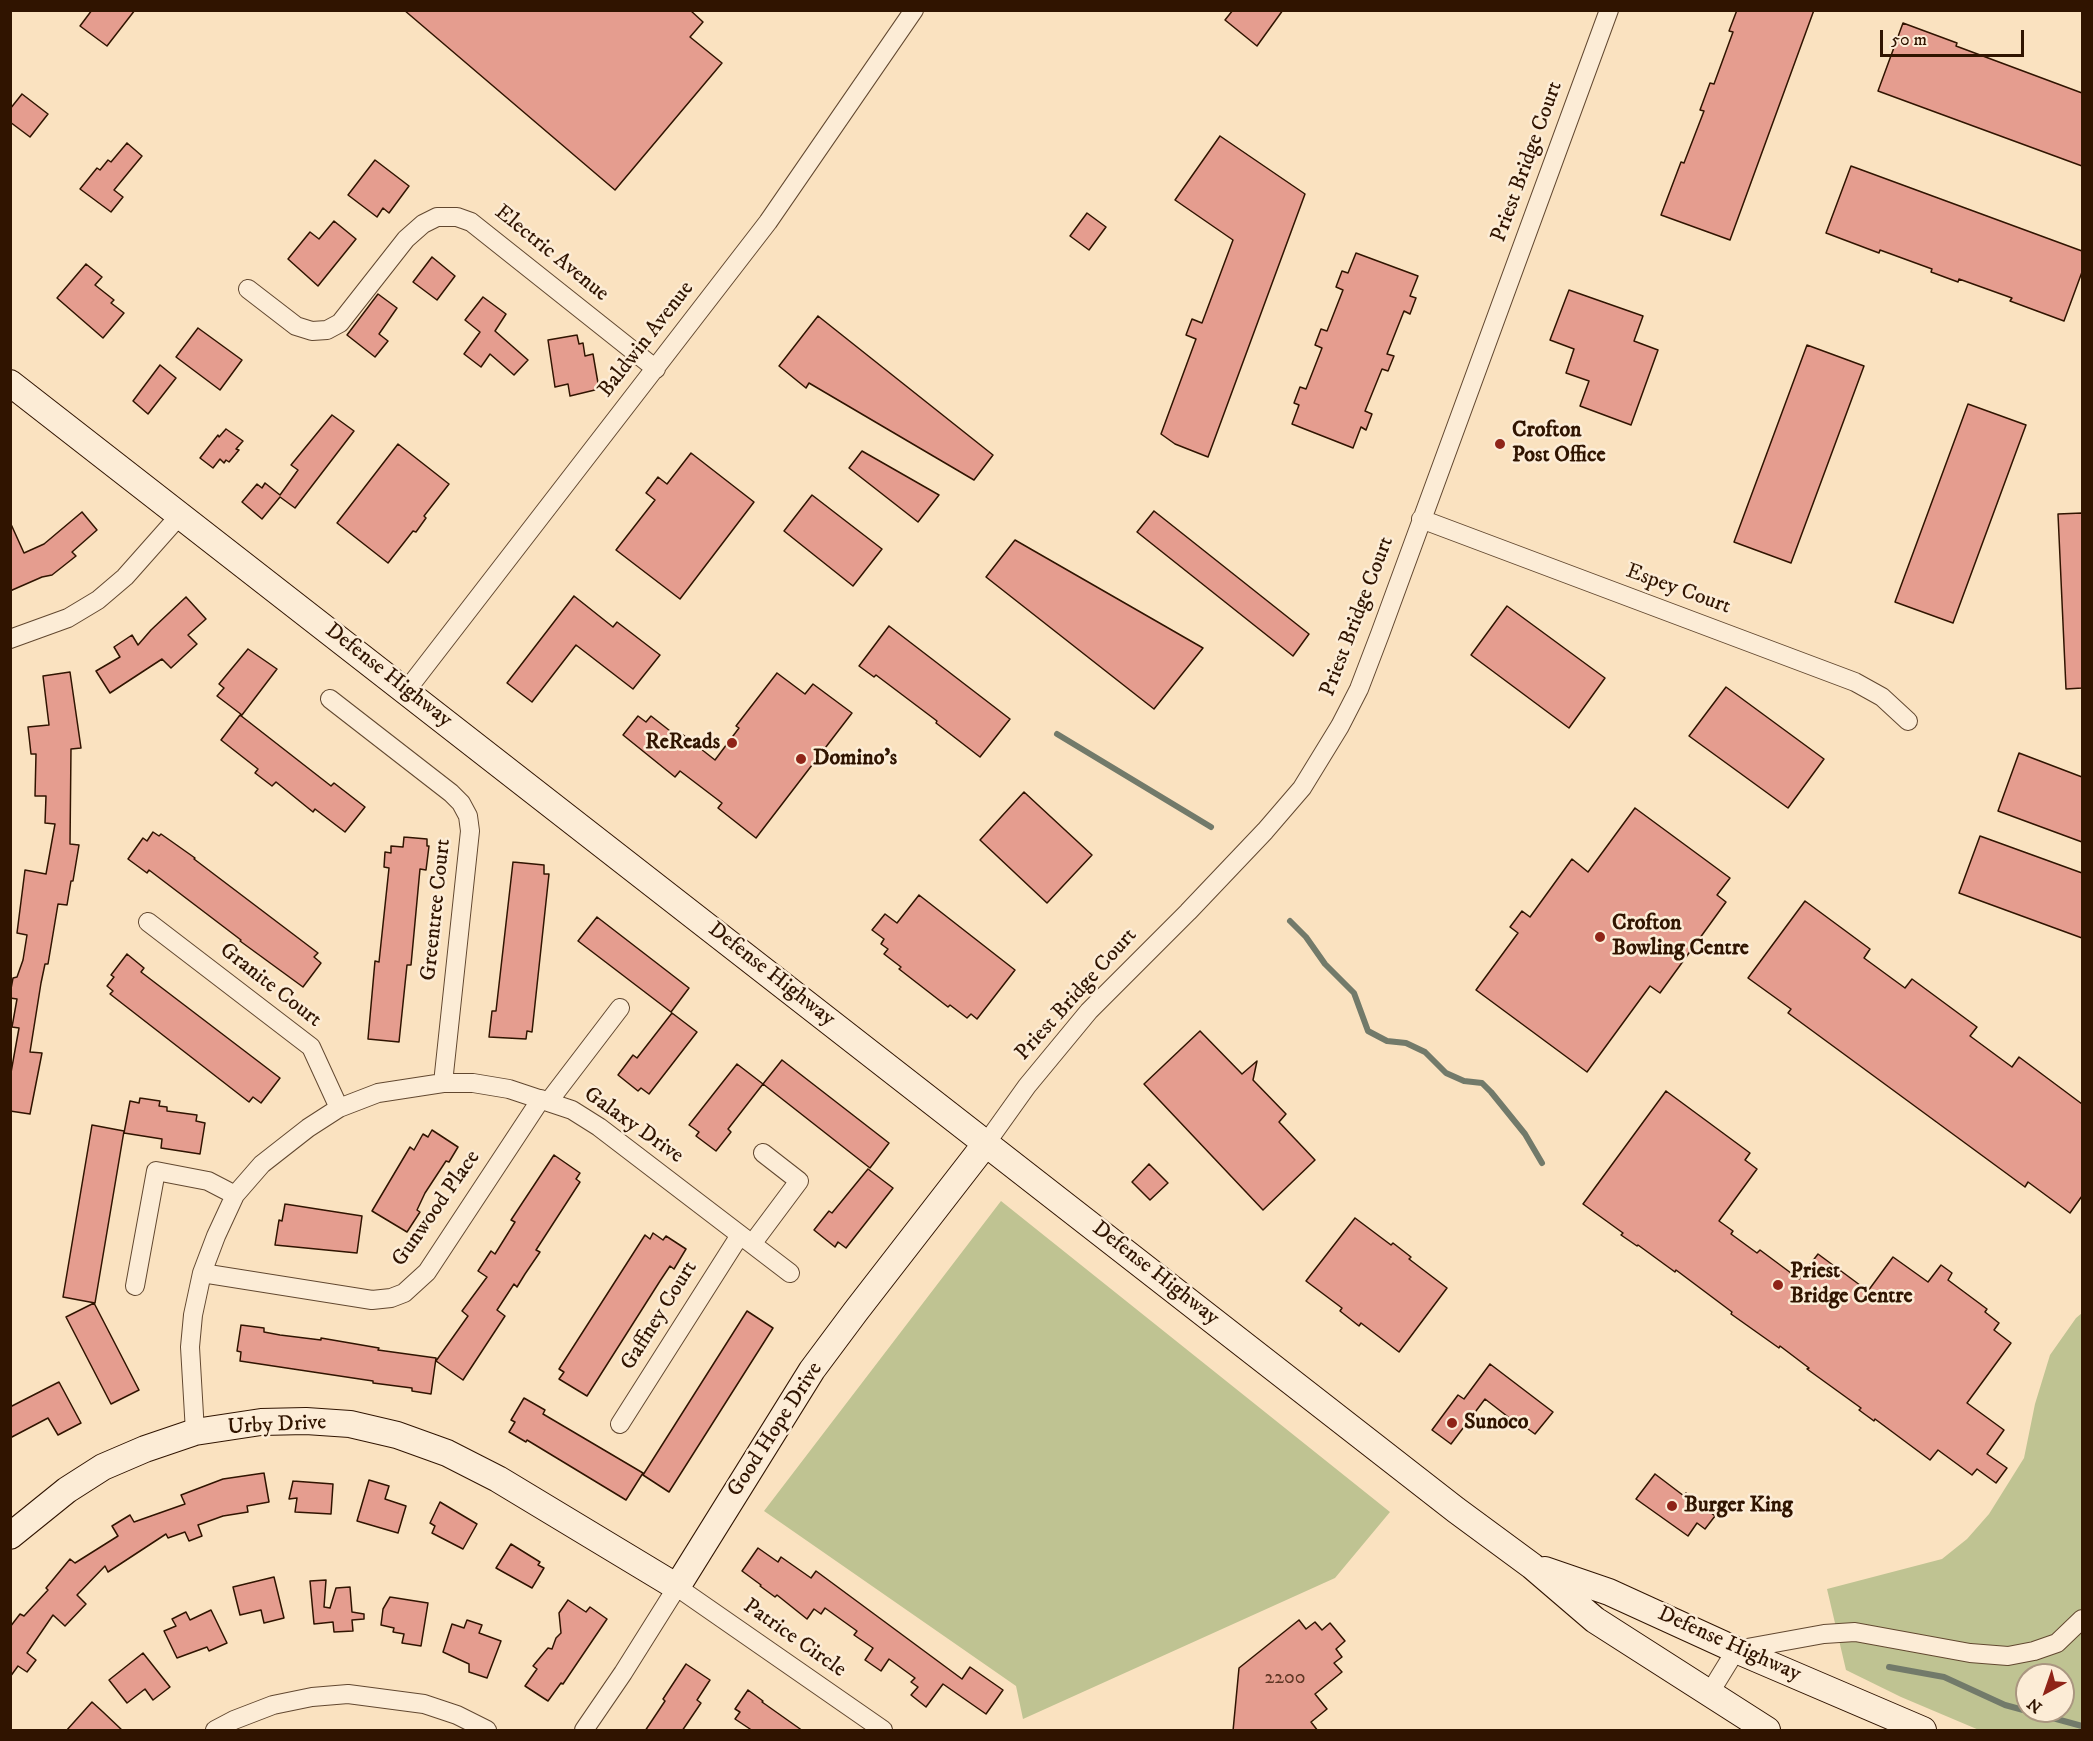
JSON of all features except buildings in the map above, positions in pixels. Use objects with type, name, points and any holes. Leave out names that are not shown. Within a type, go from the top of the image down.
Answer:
[{"type":"main road","name":"Defense Highway","points":[[10,383],[987,1142],[1456,1510],[1532,1566],[1595,1620],[1767,1731]]},
{"type":"main road","name":"Good Hope Drive","points":[[677,1587],[812,1370],[987,1142]]},
{"type":"main road","name":"Urby Drive","points":[[10,1536],[67,1490],[103,1467],[145,1449],[195,1432],[261,1422],[306,1421],[350,1424],[397,1435],[447,1453],[498,1479],[677,1587]]},
{"type":"main road","name":"Defense Highway","points":[[1532,1566],[1609,1592],[1923,1731]]},
{"type":"street","name":"Baldwin Avenue","points":[[406,691],[768,222],[914,10]]},
{"type":"street","name":"Priest Bridge Court","points":[[987,1142],[1028,1086],[1089,1011],[1188,912],[1302,788],[1331,741],[1359,689],[1609,10]]},
{"type":"street","name":"Electric Avenue","points":[[248,289],[296,327],[312,331],[327,330],[340,322],[406,239],[437,217],[456,217],[471,222],[656,369]]},
{"type":"street","points":[[10,639],[68,618],[98,600],[125,578],[180,515]]},
{"type":"street","name":"Espey Court","points":[[1421,519],[1855,682],[1882,698],[1908,721]]},
{"type":"street","name":"Greentree Court","points":[[330,699],[451,793],[461,803],[468,816],[470,831],[443,1083]]},
{"type":"street","name":"Granite Court","points":[[148,922],[311,1047],[339,1108]]},
{"type":"street","name":"Gunwood Place","points":[[202,1273],[372,1300],[391,1298],[404,1293],[427,1272],[545,1100],[620,1008]]},
{"type":"street","name":"Galaxy Drive","points":[[195,1432],[190,1347],[193,1315],[202,1273],[235,1195],[262,1164],[283,1146],[339,1108],[378,1093],[443,1083],[473,1083],[545,1100],[572,1110],[599,1127],[790,1273]]},
{"type":"street","name":"Gaffney Court","points":[[620,1424],[746,1239],[799,1181],[763,1153]]},
{"type":"street","points":[[135,1286],[156,1171],[208,1181],[235,1195]]},
{"type":"street","name":"Good Hope Drive","points":[[584,1731],[677,1587]]},
{"type":"street","name":"Patrice Circle","points":[[677,1587],[883,1731]]},
{"type":"street","points":[[1709,1694],[1736,1650],[1824,1634],[1855,1632],[1970,1653],[2008,1656],[2034,1652],[2057,1643],[2082,1619]]},
{"type":"street","points":[[214,1731],[234,1720],[273,1705],[312,1697],[348,1694],[424,1704],[457,1715],[487,1731]]},
{"type":"green space","points":[[1001,1201],[1390,1512],[1335,1578],[1023,1719],[1016,1686],[764,1511]]},
{"type":"green space","points":[[2082,1313],[2082,1730],[1979,1730],[1901,1697],[1846,1670],[1827,1589],[1942,1559],[1967,1539],[1989,1514],[2024,1458],[2035,1404],[2050,1355]]},
{"type":"waterway","points":[[1057,734],[1211,827]]},
{"type":"waterway","points":[[1290,921],[1306,937],[1325,964],[1354,993],[1368,1031],[1387,1041],[1406,1043],[1425,1052],[1446,1073],[1464,1081],[1482,1083],[1525,1134],[1542,1163]]},
{"type":"waterway","points":[[1889,1667],[1944,1677],[2005,1705],[2082,1726]]},
{"type":"place","name":"Crofton Post Office","points":[[1500,444]]},
{"type":"place","name":"ReReads","points":[[732,743]]},
{"type":"place","name":"Domino's","points":[[801,759]]},
{"type":"place","name":"Crofton Bowling Centre","points":[[1600,937]]},
{"type":"place","name":"Priest Bridge Centre","points":[[1778,1285]]},
{"type":"place","name":"Sunoco","points":[[1452,1423]]},
{"type":"place","name":"Burger King","points":[[1672,1506]]}]
